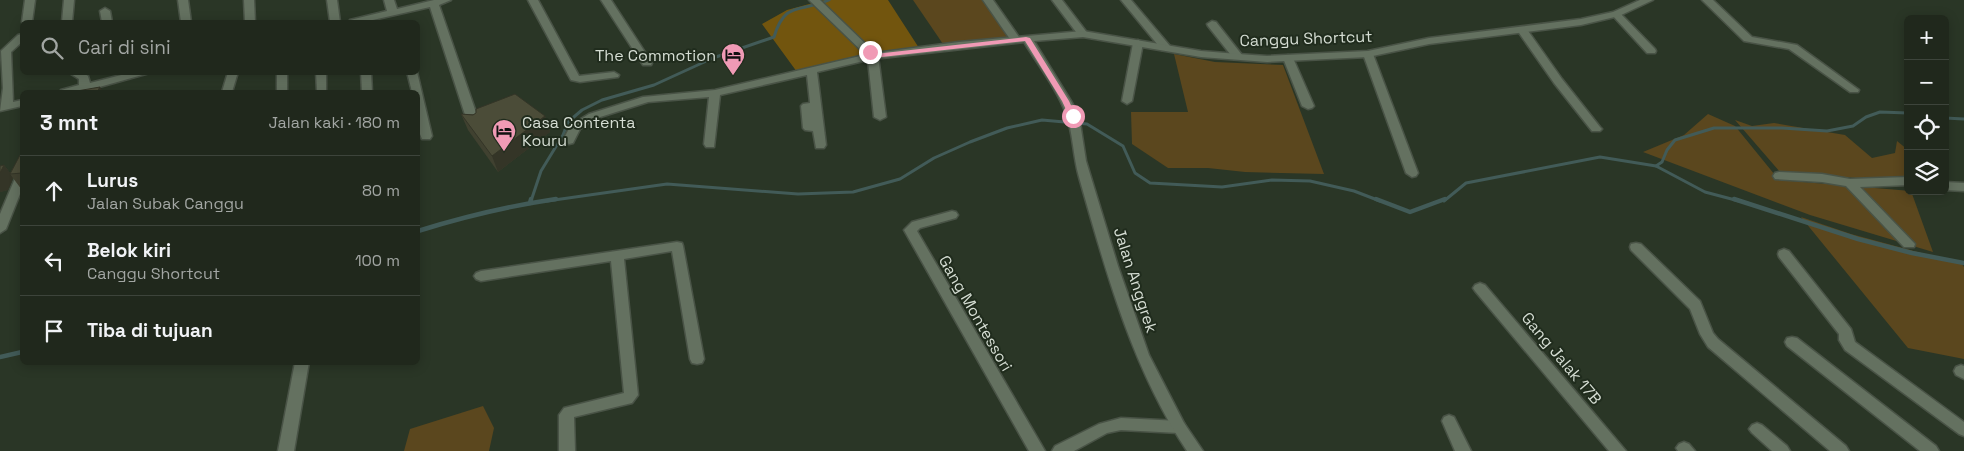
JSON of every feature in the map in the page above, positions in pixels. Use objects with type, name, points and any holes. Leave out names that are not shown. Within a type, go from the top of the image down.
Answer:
[{"type":"street","points":[[27,20],[30,0]]},
{"type":"street","points":[[67,20],[69,0]]},
{"type":"street","points":[[183,0],[186,20]]},
{"type":"street","points":[[248,0],[250,20]]},
{"type":"street","points":[[332,0],[335,20]]},
{"type":"street","points":[[390,0],[401,20]]},
{"type":"street","points":[[366,20],[430,2],[446,0]]},
{"type":"street","points":[[533,0],[575,78],[614,75]]},
{"type":"street","points":[[606,0],[647,63]]},
{"type":"street","points":[[814,0],[873,56],[880,117]]},
{"type":"street","name":"Jalan Anggrek","points":[[988,0],[1021,39],[1066,101],[1073,116],[1080,161],[1111,266],[1142,355],[1179,427],[1195,451]]},
{"type":"street","points":[[1057,0],[1083,34]]},
{"type":"street","points":[[1126,0],[1166,48]]},
{"type":"street","name":"Canggu Shortcut","points":[[569,140],[574,127],[593,116],[647,99],[715,93],[808,73],[873,56],[1083,34],[1201,54],[1238,57],[1288,58],[1368,54],[1429,41],[1581,22],[1616,14],[1648,0]]},
{"type":"street","points":[[1707,0],[1754,42],[1782,44],[1793,47],[1854,90]]},
{"type":"street","points":[[430,2],[475,127]]},
{"type":"street","points":[[105,11],[107,20]]},
{"type":"street","points":[[1616,14],[1651,51]]},
{"type":"street","points":[[1212,24],[1238,57]]},
{"type":"street","points":[[1522,30],[1558,81],[1596,129]]},
{"type":"street","points":[[20,39],[6,51],[8,88],[3,107],[20,103]]},
{"type":"street","points":[[1126,101],[1138,43]]},
{"type":"street","points":[[1368,54],[1412,173]]},
{"type":"street","points":[[1288,58],[1308,106]]},
{"type":"street","points":[[808,73],[809,128]]},
{"type":"street","points":[[808,73],[820,144]]},
{"type":"street","points":[[78,75],[84,78],[85,88]]},
{"type":"street","points":[[220,90],[224,75]]},
{"type":"street","points":[[228,90],[232,75]]},
{"type":"street","points":[[282,75],[282,90]]},
{"type":"street","points":[[321,75],[322,90]]},
{"type":"street","points":[[366,75],[368,90]]},
{"type":"street","points":[[413,75],[416,90]]},
{"type":"street","points":[[75,90],[118,76]]},
{"type":"street","points":[[114,90],[118,76]]},
{"type":"street","points":[[710,144],[715,93]]},
{"type":"street","points":[[420,108],[426,136]]},
{"type":"street","points":[[1779,176],[1822,178],[1850,183],[1904,181]]},
{"type":"street","points":[[0,229],[20,181]]},
{"type":"street","points":[[1850,183],[1909,244]]},
{"type":"street","points":[[1949,186],[1964,187]]},
{"type":"street","name":"Gang Montessori","points":[[952,214],[916,225],[910,230],[985,364],[1038,451]]},
{"type":"street","points":[[481,276],[677,246],[697,359]]},
{"type":"street","points":[[1636,247],[1694,303],[1703,320],[1706,336],[1713,343],[1841,451]]},
{"type":"street","points":[[1784,254],[1846,333],[1846,340],[1850,346],[1964,430]]},
{"type":"street","points":[[567,451],[566,416],[569,412],[626,399],[630,395],[617,255]]},
{"type":"street","name":"Gang Jalak 17B","points":[[1480,288],[1618,451]]},
{"type":"street","points":[[1792,342],[1931,451]]},
{"type":"street","points":[[286,451],[301,365]]},
{"type":"street","points":[[1449,421],[1463,451]]},
{"type":"street","points":[[1060,451],[1104,428],[1121,424],[1179,427]]},
{"type":"street","points":[[1757,429],[1782,451]]},
{"type":"shaded area","points":[[824,0],[888,0],[919,48],[875,52],[797,72],[762,24],[787,10]]},
{"type":"shaded area","points":[[913,0],[984,0],[1010,38],[943,44]]},
{"type":"shaded area","points":[[1174,54],[1215,62],[1283,65],[1324,174],[1245,172],[1208,168],[1168,168],[1132,144],[1131,112],[1188,112]]},
{"type":"shaded area","points":[[1708,114],[1735,126],[1779,180],[1904,190],[1904,195],[1912,195],[1933,252],[1810,215],[1643,152],[1684,135]]},
{"type":"shaded area","points":[[1735,120],[1752,126],[1774,123],[1845,135],[1872,158],[1895,153],[1897,141],[1904,147],[1904,182],[1780,172]]},
{"type":"shaded area","points":[[1801,217],[1851,234],[1962,264],[1964,267],[1964,359],[1908,348]]},
{"type":"shaded area","points":[[483,406],[494,428],[489,451],[404,451],[410,429]]},
{"type":"building","points":[[100,87],[98,90],[83,90]]},
{"type":"building","points":[[515,94],[545,116],[492,156],[461,114],[473,115],[476,113],[476,109]]},
{"type":"building","points":[[20,155],[20,173],[10,174]]},
{"type":"waterway","points":[[531,201],[541,171],[563,135],[568,122],[582,110],[602,100],[654,85],[713,58],[774,37],[778,25],[789,12],[829,0]]},
{"type":"waterway","points":[[1656,166],[1662,162],[1667,150],[1675,140],[1714,128],[1782,128],[1827,131],[1853,126],[1866,117],[1880,112],[1904,113]]},
{"type":"waterway","points":[[1949,118],[1964,119]]},
{"type":"waterway","points":[[547,201],[667,184],[798,194],[853,192],[900,179],[934,158],[970,142],[1007,128],[1042,120],[1087,124],[1123,146],[1135,173],[1150,183],[1222,187],[1272,180],[1310,181],[1354,191],[1380,201]]},
{"type":"waterway","points":[[1444,201],[1466,183],[1600,157],[1656,166]]},
{"type":"waterway","points":[[1656,166],[1705,192],[1739,201]]},
{"type":"waterway","points":[[530,203],[531,199]]},
{"type":"waterway","points":[[420,230],[486,212],[556,199]]},
{"type":"waterway","points":[[1376,199],[1410,212],[1445,199]]},
{"type":"waterway","points":[[1734,199],[1858,239],[1912,253],[1964,263]]},
{"type":"waterway","points":[[0,357],[20,352]]},
{"type":"place","name":"The Commotion","points":[[733,76]]},
{"type":"place","name":"Casa Contenta Kouru","points":[[504,152]]},
{"type":"route","points":[[870,52],[873,56],[1026,38],[1066,101],[1073,116]]}]
